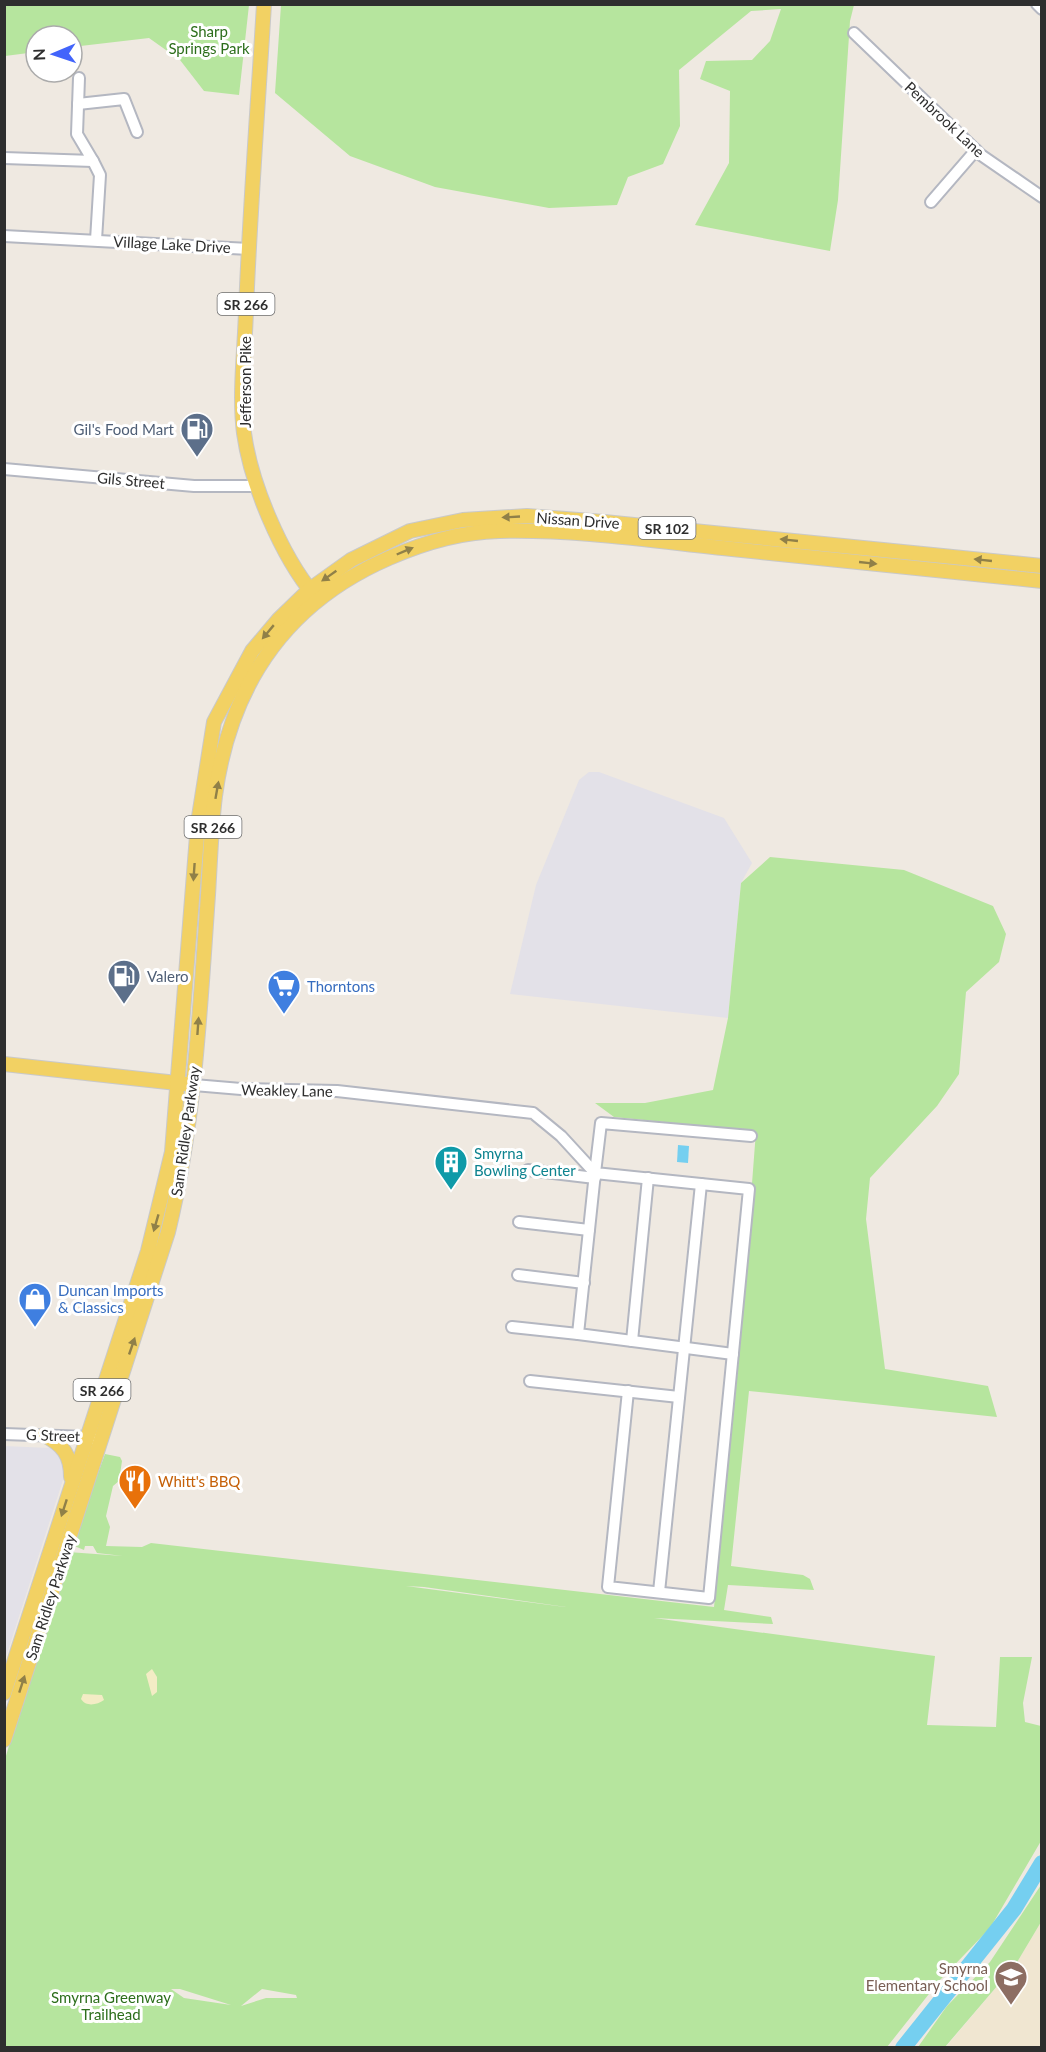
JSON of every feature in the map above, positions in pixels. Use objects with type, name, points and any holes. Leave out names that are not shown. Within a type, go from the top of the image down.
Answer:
[{"type":"main road","name":"Jefferson Pike","points":[[264,4],[249,249],[243,403],[246,439],[257,486],[276,533],[313,594]]},
{"type":"main road","name":"Nissan Drive","points":[[313,594],[351,560],[410,531],[463,520],[527,516],[1041,566]]},
{"type":"main road","name":"Nissan Drive","points":[[313,594],[356,572],[417,546],[496,531],[608,536],[1041,581]]},
{"type":"main road","name":"Sam Ridley Parkway","points":[[4,1740],[162,1200],[172,1152],[198,824],[214,722],[252,651],[279,619],[313,594]]},
{"type":"main road","name":"Sam Ridley Parkway","points":[[4,1693],[71,1486],[93,1439],[168,1232],[182,1172],[194,1085],[215,796],[229,729],[244,690],[265,656],[313,594]]},
{"type":"main road","name":"Weakley Lane","points":[[4,1064],[194,1085]]},
{"type":"main road","points":[[44,1435],[65,1449],[71,1462],[71,1486]]},
{"type":"street","points":[[1037,4],[1041,9]]},
{"type":"street","name":"Pembrook Lane","points":[[854,33],[976,150],[1041,197]]},
{"type":"street","name":"Village Lake Drive","points":[[79,84],[77,134],[100,175],[96,240]]},
{"type":"street","points":[[78,104],[124,99],[137,132]]},
{"type":"street","points":[[931,202],[976,150]]},
{"type":"street","points":[[4,158],[93,161]]},
{"type":"street","name":"Village Lake Drive","points":[[4,236],[249,249]]},
{"type":"street","name":"Gils Street","points":[[4,469],[194,486],[257,486]]},
{"type":"street","name":"Weakley Lane","points":[[194,1085],[251,1090],[337,1091],[533,1113],[561,1136],[595,1175]]},
{"type":"street","points":[[578,1334],[601,1123],[751,1136]]},
{"type":"street","points":[[528,1170],[648,1178],[749,1189],[709,1598],[608,1587],[628,1391]]},
{"type":"street","points":[[632,1341],[648,1178]]},
{"type":"street","points":[[659,1592],[701,1184]]},
{"type":"street","points":[[519,1222],[589,1230]]},
{"type":"street","points":[[518,1275],[584,1283]]},
{"type":"street","points":[[512,1327],[733,1354]]},
{"type":"street","points":[[530,1381],[679,1397]]},
{"type":"street","name":"G Street","points":[[4,1434],[93,1439]]},
{"type":"shaded area","points":[[589,772],[599,772],[724,818],[752,863],[741,883],[728,1018],[510,994],[536,885],[579,780]]},
{"type":"shaded area","points":[[4,1446],[73,1449],[5,1660],[4,1660]]},
{"type":"shaded area","name":"Smyrna Elementary School","points":[[1041,1922],[1041,2047],[945,2048],[1016,1964]]},
{"type":"green space","name":"Sharp Springs Park","points":[[4,5],[249,5],[239,95],[204,91],[180,60],[149,38],[84,46],[84,24],[24,24],[24,54],[5,56]]},
{"type":"green space","points":[[281,5],[854,5],[850,21],[838,200],[830,251],[695,225],[729,163],[730,91],[700,79],[706,61],[752,60],[770,41],[781,9],[751,11],[679,70],[680,126],[663,164],[628,177],[617,205],[549,208],[435,187],[350,156],[275,93]]},
{"type":"green space","name":"Smyrna Greenway Trailhead","points":[[770,857],[904,870],[993,906],[1006,934],[999,962],[966,992],[959,1074],[937,1106],[870,1178],[866,1219],[885,1369],[988,1386],[997,1417],[749,1391],[731,1566],[803,1575],[810,1579],[814,1590],[728,1585],[724,1610],[771,1617],[773,1624],[654,1618],[935,1656],[927,1725],[996,1727],[1000,1657],[1032,1657],[1023,1703],[1025,1722],[1041,1726],[1041,1841],[990,1928],[940,1980],[887,2047],[5,2048],[5,1759],[68,1552],[123,1556],[97,1553],[93,1546],[85,1546],[84,1550],[72,1545],[105,1454],[120,1457],[122,1461],[119,1481],[113,1486],[106,1516],[110,1527],[106,1546],[142,1547],[151,1543],[714,1607],[738,1367],[756,1131],[614,1117],[595,1103],[645,1103],[713,1090],[728,1018],[741,883]],"holes":[[[406,1586],[424,1587],[566,1607],[565,1607]],[[171,1989],[180,1989],[231,2005],[184,1998]],[[262,1989],[296,1995],[297,1998],[266,1998],[241,2006]]]},
{"type":"green space","points":[[1041,1885],[1041,1922],[1016,1964],[945,2047],[918,2047],[947,2006],[990,1962]]},
{"type":"sand","points":[[152,1669],[157,1677],[157,1692],[152,1696],[146,1674]]},
{"type":"sand","points":[[83,1694],[102,1695],[104,1700],[89,1704],[81,1699]]},
{"type":"water","points":[[678,1145],[689,1146],[688,1163],[677,1162]]},
{"type":"waterway","points":[[903,2048],[1014,1909],[1042,1863]]},
{"type":"place","name":"Gil's Food Mart","points":[[197,458]]},
{"type":"place","name":"Valero","points":[[124,1005]]},
{"type":"place","name":"Thorntons","points":[[284,1015]]},
{"type":"place","name":"Smyrna Bowling Center","points":[[451,1191]]},
{"type":"place","name":"Duncan Imports & Classics","points":[[35,1328]]},
{"type":"place","name":"Whitt's BBQ","points":[[135,1510]]},
{"type":"place","name":"Smyrna Elementary School","points":[[1011,2006]]}]
